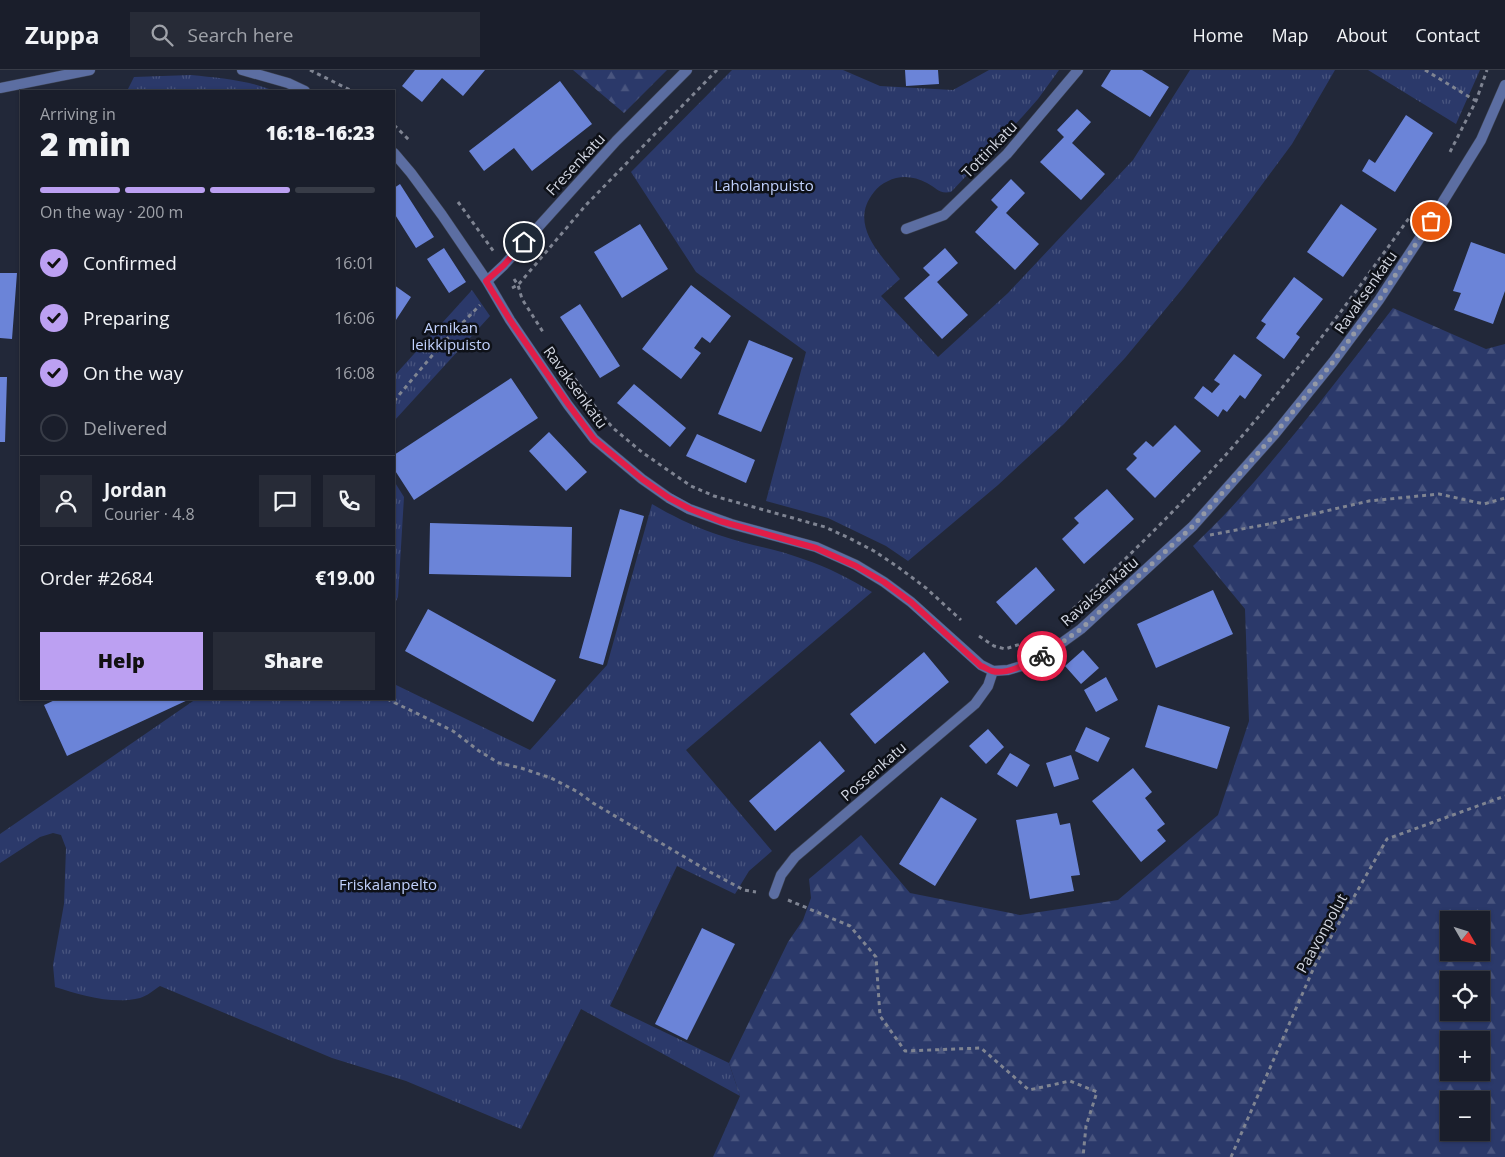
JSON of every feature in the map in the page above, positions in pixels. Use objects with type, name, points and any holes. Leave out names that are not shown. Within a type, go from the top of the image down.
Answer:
[{"type":"street","points":[[0,88],[85,70]]},
{"type":"street","points":[[242,70],[288,83],[303,90]]},
{"type":"street","name":"Fresenkatu","points":[[486,281],[504,265],[616,141],[687,70]]},
{"type":"street","name":"Tottinkatu","points":[[906,228],[944,215],[1007,154],[1078,70]]},
{"type":"street","name":"Ravaksenkatu","points":[[395,155],[411,172],[486,281],[510,320],[594,439],[642,479],[669,498],[696,512],[816,548],[856,566],[884,582],[911,602],[981,666],[993,671],[1008,670],[1045,655],[1081,629],[1193,526],[1274,435],[1333,362],[1379,300],[1481,140],[1505,85]]},
{"type":"street","name":"Possenkatu","points":[[774,894],[781,875],[795,857],[975,704],[988,686],[993,671]]},
{"type":"path","points":[[310,70],[350,90]]},
{"type":"path","points":[[544,335],[522,299],[518,285],[586,205],[717,70]]},
{"type":"path","points":[[1425,70],[1476,101]]},
{"type":"path","points":[[1450,153],[1476,101],[1487,70]]},
{"type":"path","points":[[1073,609],[1179,504],[1243,436],[1358,289],[1413,213]]},
{"type":"path","points":[[395,400],[441,345],[484,301]]},
{"type":"path","points":[[565,366],[613,428],[669,472],[691,486],[714,496],[825,527],[874,551],[926,588],[967,625]]},
{"type":"path","points":[[1177,541],[1274,523],[1369,501],[1439,494],[1484,504],[1505,498]]},
{"type":"path","points":[[973,631],[994,646],[1005,649],[1032,640]]},
{"type":"path","points":[[389,700],[453,731],[479,751],[499,763],[551,778],[578,792],[593,803],[744,890],[774,894],[850,926],[876,957],[880,1016],[905,1051],[981,1048],[1029,1090],[1070,1081],[1096,1092],[1086,1126],[1083,1157]]},
{"type":"path","name":"Paavonpolut","points":[[1231,1157],[1315,965],[1387,839],[1505,796]]},
{"type":"green space","points":[[573,70],[667,70],[624,113]]},
{"type":"green space","name":"Laholanpuisto","points":[[732,70],[843,70],[880,86],[953,90],[989,70],[1059,70],[1023,116],[951,192],[940,191],[916,178],[901,177],[892,179],[880,186],[867,204],[864,216],[870,238],[876,249],[900,279],[881,296],[938,357],[1008,293],[1133,160],[1190,70],[1335,70],[1292,144],[1183,288],[1125,358],[1064,424],[998,485],[908,561],[886,546],[828,518],[766,501],[806,352],[696,272],[631,172]]},
{"type":"green space","points":[[1368,70],[1480,70],[1456,124]]},
{"type":"green space","points":[[191,75],[223,78],[272,90],[128,90],[134,77]]},
{"type":"green space","name":"Arnikan leikkipuisto","points":[[472,290],[490,316],[395,420],[395,375]]},
{"type":"green space","points":[[1393,308],[1486,349],[1505,344],[1505,1157],[713,1157],[740,1096],[729,1063],[788,942],[803,920],[811,898],[809,879],[861,835],[910,893],[1020,915],[1118,900],[1218,815],[1249,721],[1245,609],[1193,546],[1233,506],[1317,406]]},
{"type":"green space","points":[[395,483],[404,497],[398,597],[395,603]]},
{"type":"green space","name":"Friskalanpelto","points":[[652,504],[686,522],[713,533],[821,566],[872,592],[686,750],[772,851],[749,871],[735,894],[677,866],[610,1006],[729,1063],[740,1096],[581,1009],[521,1129],[406,1081],[332,1058],[160,986],[140,998],[130,1000],[108,1000],[55,987],[53,965],[64,904],[66,848],[61,835],[53,833],[40,837],[0,863],[0,834],[195,700],[395,700],[395,684],[530,750],[607,665]]},
{"type":"building","points":[[415,70],[485,70],[463,96],[442,78],[422,102],[402,86]]},
{"type":"building","points":[[905,70],[938,70],[939,84],[906,86]]},
{"type":"building","points":[[1111,70],[1142,70],[1169,87],[1150,117],[1101,86]]},
{"type":"building","points":[[560,81],[592,124],[532,171],[514,148],[484,171],[469,151]]},
{"type":"building","points":[[1077,109],[1091,122],[1072,143],[1105,174],[1081,200],[1040,162],[1064,137],[1057,130]]},
{"type":"building","points":[[1406,115],[1433,133],[1395,192],[1362,171],[1369,159],[1375,163]]},
{"type":"building","points":[[1011,179],[1025,193],[1006,213],[1039,244],[1015,270],[975,232],[998,207],[991,200]]},
{"type":"building","points":[[400,184],[434,237],[416,248],[395,215],[395,187]]},
{"type":"building","points":[[1341,204],[1377,229],[1343,277],[1307,252]]},
{"type":"building","points":[[640,224],[668,269],[622,298],[594,252]]},
{"type":"building","points":[[1471,242],[1505,254],[1505,291],[1493,324],[1454,310],[1461,293],[1453,291]]},
{"type":"building","points":[[444,248],[466,282],[449,293],[427,259]]},
{"type":"building","points":[[945,248],[958,263],[937,282],[968,315],[942,339],[904,298],[930,275],[923,268]]},
{"type":"building","points":[[0,273],[17,273],[12,339],[0,338]]},
{"type":"building","points":[[1294,277],[1323,299],[1296,334],[1300,337],[1284,359],[1256,338],[1266,324],[1261,321]]},
{"type":"building","points":[[691,285],[731,316],[710,343],[702,337],[694,348],[701,353],[681,379],[642,349]]},
{"type":"building","points":[[395,286],[411,297],[395,321]]},
{"type":"building","points":[[580,304],[620,366],[600,378],[560,317]]},
{"type":"building","points":[[749,340],[793,358],[761,432],[718,414]]},
{"type":"building","points":[[1234,354],[1262,375],[1245,399],[1240,395],[1227,412],[1223,409],[1218,417],[1194,398],[1203,386],[1212,393],[1220,384],[1214,380]]},
{"type":"building","points":[[0,377],[7,377],[5,442],[0,442]]},
{"type":"building","points":[[511,378],[538,418],[414,500],[395,471],[395,454]]},
{"type":"building","points":[[634,384],[686,428],[670,447],[617,403]]},
{"type":"building","points":[[1175,425],[1201,451],[1155,498],[1126,469],[1137,458],[1133,454],[1146,441],[1153,447]]},
{"type":"building","points":[[549,432],[587,472],[566,491],[529,451]]},
{"type":"building","points":[[697,434],[755,460],[746,483],[686,456]]},
{"type":"building","points":[[1107,489],[1134,519],[1084,564],[1062,539],[1079,523],[1074,518]]},
{"type":"building","points":[[620,509],[644,516],[603,665],[579,658]]},
{"type":"building","points":[[430,523],[572,527],[571,577],[429,574]]},
{"type":"building","points":[[1036,567],[1055,590],[1016,625],[996,602]]},
{"type":"building","points":[[1213,590],[1233,634],[1156,668],[1137,624]]},
{"type":"building","points":[[428,609],[556,680],[533,722],[405,651]]},
{"type":"building","points":[[1083,650],[1099,668],[1081,684],[1065,666]]},
{"type":"building","points":[[924,652],[949,682],[875,744],[850,714]]},
{"type":"building","points":[[1106,677],[1118,700],[1096,712],[1084,690]]},
{"type":"building","points":[[55,700],[188,700],[67,756],[44,705]]},
{"type":"building","points":[[1158,705],[1230,727],[1217,769],[1145,747]]},
{"type":"building","points":[[1086,727],[1110,738],[1098,762],[1075,751]]},
{"type":"building","points":[[988,729],[1004,747],[986,764],[969,746]]},
{"type":"building","points":[[820,741],[845,771],[775,831],[749,801]]},
{"type":"building","points":[[1010,753],[1030,765],[1017,787],[997,774]]},
{"type":"building","points":[[1071,755],[1079,779],[1054,787],[1046,763]]},
{"type":"building","points":[[1133,768],[1152,792],[1145,798],[1165,824],[1157,830],[1166,841],[1141,862],[1092,801]]},
{"type":"building","points":[[941,797],[977,819],[935,886],[899,864]]},
{"type":"building","points":[[1057,813],[1060,825],[1070,823],[1080,875],[1071,876],[1074,891],[1030,899],[1016,820]]},
{"type":"building","points":[[702,928],[735,944],[687,1040],[655,1024]]},
{"type":"way so far","points":[[1042,656],[1081,629],[1193,526],[1274,435],[1333,362],[1379,300],[1431,221]]},
{"type":"route","points":[[524,242],[504,265],[486,281],[510,320],[594,439],[642,479],[669,498],[690,509],[720,521],[816,548],[856,566],[884,582],[911,602],[981,666],[993,671],[1008,670],[1042,656]]}]
